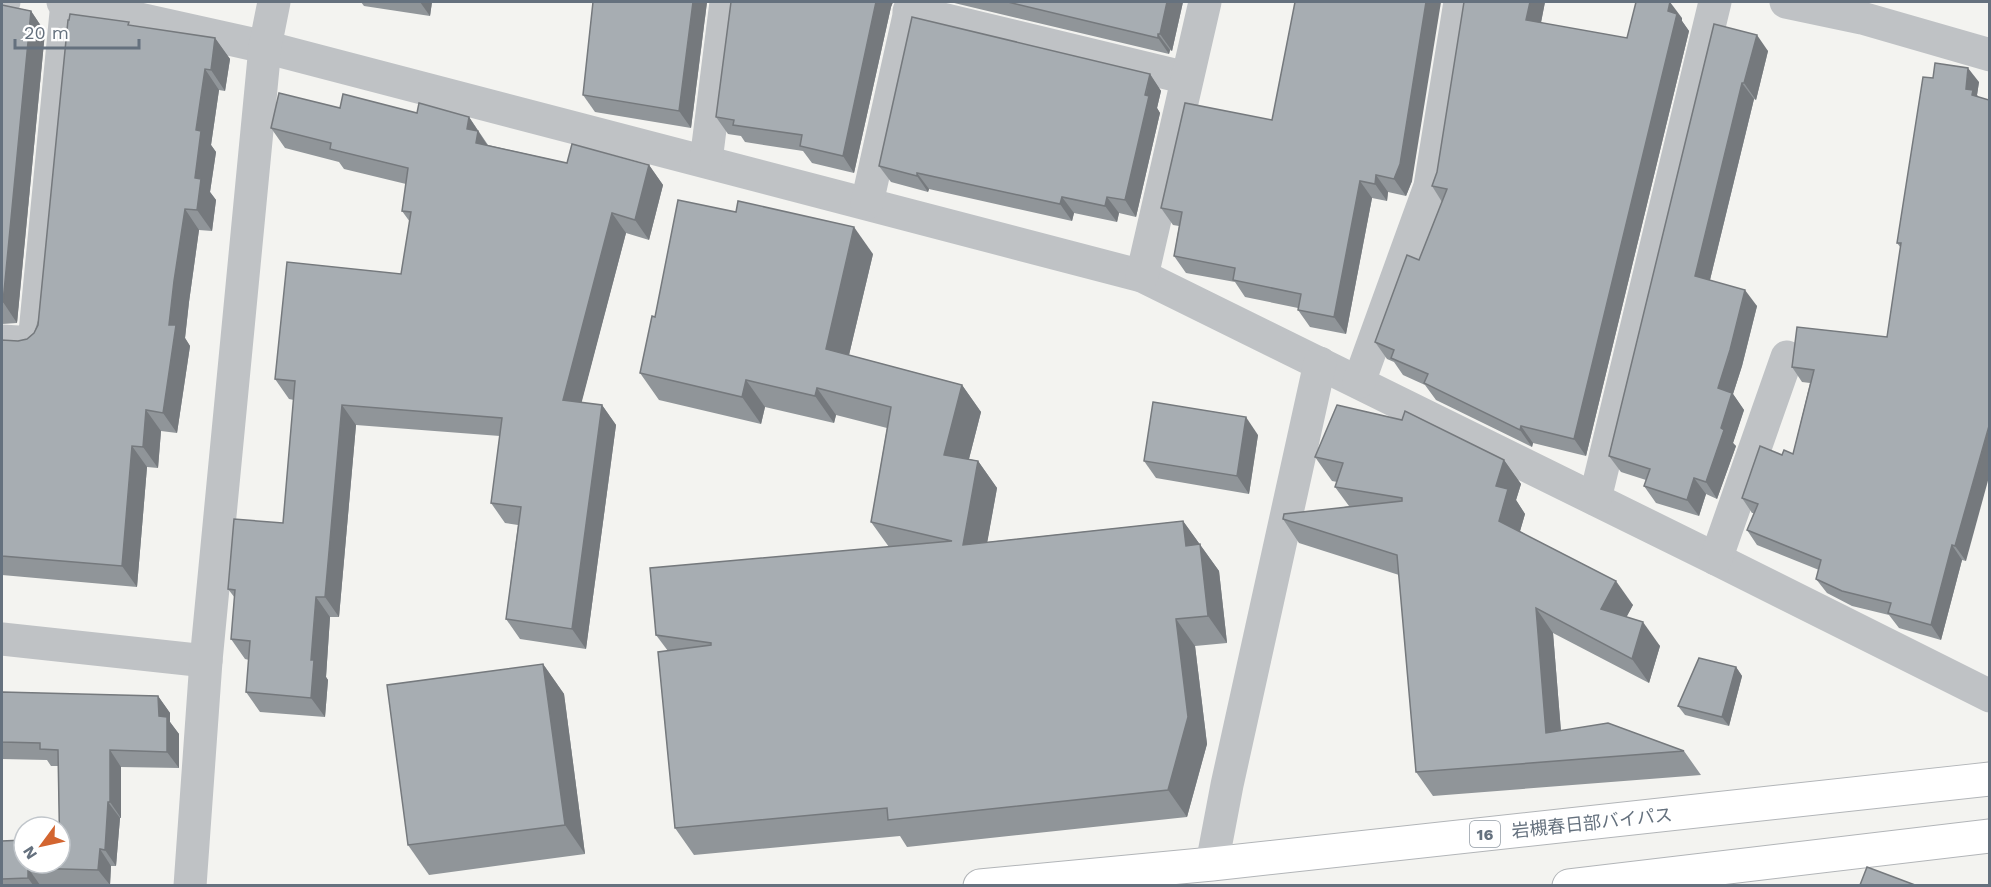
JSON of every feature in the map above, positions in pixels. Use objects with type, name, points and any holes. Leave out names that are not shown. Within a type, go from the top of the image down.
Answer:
[{"type":"highway","name":"岩槻春日部バイパス","points":[[980,885],[1212,864],[1989,779]]},
{"type":"highway","points":[[1569,885],[1989,836]]},
{"type":"street","points":[[2,341],[34,344],[65,2],[264,47],[1142,276],[1989,696]]},
{"type":"street","points":[[190,885],[206,661],[264,47],[274,2]]},
{"type":"street","points":[[706,161],[726,2]]},
{"type":"street","points":[[1142,276],[1205,2]]},
{"type":"street","points":[[1359,382],[1430,186],[1460,2]]},
{"type":"street","points":[[1595,499],[1715,2]]},
{"type":"street","points":[[1786,2],[1863,10],[1989,55]]},
{"type":"street","points":[[867,203],[910,6],[1187,78]]},
{"type":"street","points":[[1716,559],[1787,357]]},
{"type":"street","points":[[1212,864],[1227,785],[1320,363]]},
{"type":"street","points":[[2,639],[206,661]]},
{"type":"building","points":[[593,2],[693,2],[679,111],[583,95]]},
{"type":"building","points":[[731,2],[876,2],[843,156],[800,146],[802,135],[733,125],[734,120],[716,117]]},
{"type":"building","points":[[1008,2],[1167,2],[1158,38]]},
{"type":"building","points":[[1295,2],[1426,2],[1400,164],[1394,179],[1376,175],[1375,184],[1360,181],[1334,317],[1298,310],[1301,294],[1233,280],[1235,268],[1174,256],[1182,212],[1161,208],[1185,103],[1272,120]]},
{"type":"building","points":[[1464,2],[1530,2],[1526,20],[1627,38],[1636,2],[1670,2],[1668,11],[1677,14],[1574,439],[1521,426],[1520,430],[1424,383],[1428,374],[1391,358],[1394,350],[1375,342],[1407,255],[1419,260],[1447,189],[1432,186],[1437,172]]},
{"type":"building","points":[[2,5],[31,11],[3,302],[2,302]]},
{"type":"building","points":[[70,14],[215,38],[211,70],[205,69],[196,130],[201,131],[195,178],[201,179],[197,210],[185,209],[174,281],[169,325],[176,325],[163,413],[146,410],[143,447],[132,446],[122,566],[2,556],[2,340],[27,339],[38,325]]},
{"type":"building","points":[[912,17],[1150,74],[1145,95],[1149,96],[1125,200],[1107,197],[1105,206],[1062,197],[1060,204],[917,173],[917,176],[879,166]]},
{"type":"building","points":[[1714,24],[1757,35],[1744,83],[1742,83],[1695,276],[1745,290],[1718,388],[1732,393],[1721,428],[1724,430],[1706,482],[1694,478],[1687,500],[1644,486],[1650,469],[1609,456]]},
{"type":"building","points":[[1935,63],[1968,68],[1966,89],[1973,90],[1972,95],[1989,100],[1989,426],[1955,546],[1952,545],[1931,625],[1888,613],[1891,603],[1842,591],[1816,579],[1821,560],[1747,530],[1758,504],[1742,498],[1760,446],[1782,455],[1784,450],[1793,454],[1814,370],[1792,367],[1797,327],[1887,337],[1901,243],[1897,243],[1923,77],[1933,78]]},
{"type":"building","points":[[279,93],[340,108],[343,94],[417,113],[419,103],[469,117],[467,129],[478,131],[476,143],[567,163],[572,144],[649,165],[635,220],[612,213],[563,400],[602,405],[572,629],[506,619],[521,507],[491,503],[502,418],[342,405],[325,597],[316,597],[311,660],[314,660],[311,698],[246,692],[250,641],[231,639],[235,590],[228,589],[234,519],[283,523],[295,381],[275,379],[287,262],[401,274],[411,212],[402,211],[408,168],[330,149],[331,143],[271,128]]},
{"type":"building","points":[[678,200],[736,212],[738,201],[854,227],[826,349],[962,385],[944,455],[978,461],[963,545],[1183,521],[1186,546],[1200,544],[1208,616],[1176,619],[1188,717],[1168,790],[888,820],[887,808],[675,828],[658,652],[711,645],[711,643],[656,635],[650,568],[952,541],[871,522],[891,407],[817,388],[815,396],[746,380],[742,397],[640,373],[652,316],[655,317]]},
{"type":"building","points":[[1153,402],[1246,417],[1237,476],[1144,461]]},
{"type":"building","points":[[1337,405],[1402,420],[1405,411],[1504,460],[1496,486],[1508,489],[1499,521],[1616,581],[1601,609],[1643,622],[1632,659],[1536,608],[1546,733],[1608,723],[1684,751],[1416,772],[1397,555],[1283,519],[1284,514],[1402,501],[1402,498],[1335,487],[1343,463],[1315,457]]},
{"type":"building","points":[[1699,658],[1736,667],[1722,717],[1678,706]]},
{"type":"building","points":[[543,664],[565,825],[408,845],[387,685]]},
{"type":"building","points":[[2,692],[158,696],[159,716],[167,717],[167,752],[110,750],[110,802],[108,802],[105,850],[100,849],[98,870],[72,869],[72,815],[59,815],[58,750],[40,749],[40,743],[2,742]]},
{"type":"building","points":[[2,841],[12,841],[12,875],[28,875],[28,878],[2,879]]},
{"type":"building","points":[[1867,867],[1915,885],[1860,885]]}]
